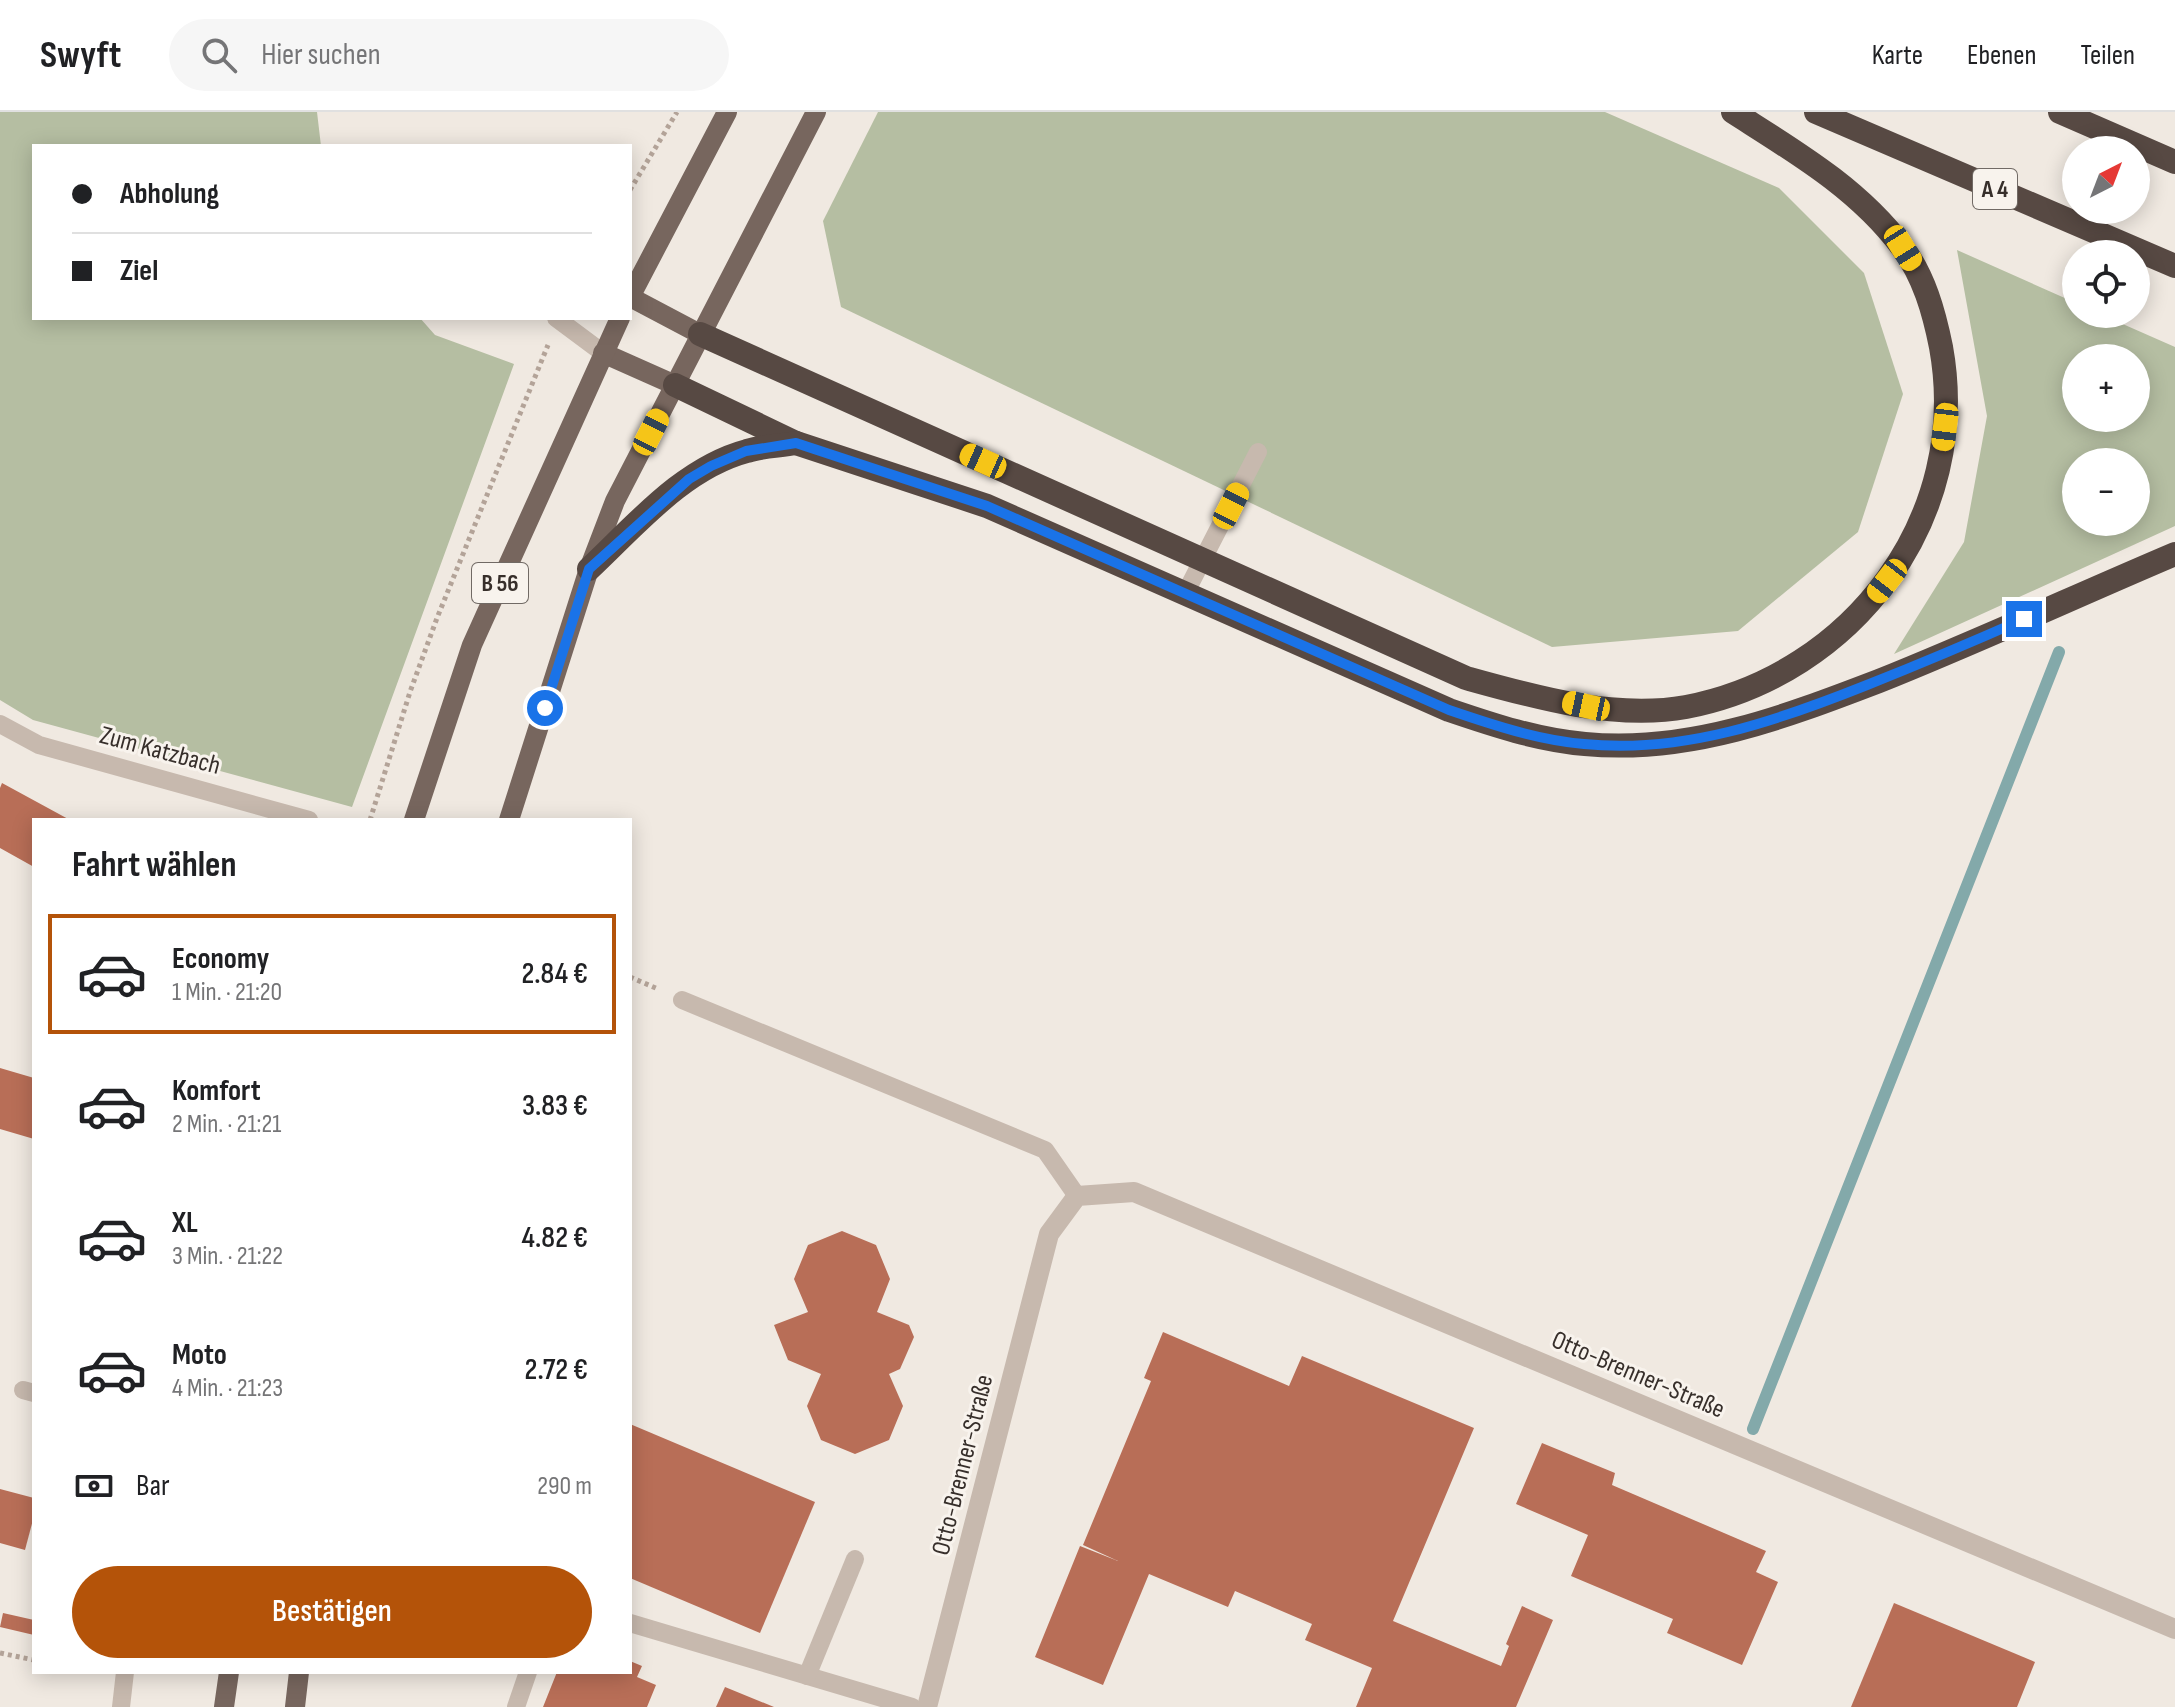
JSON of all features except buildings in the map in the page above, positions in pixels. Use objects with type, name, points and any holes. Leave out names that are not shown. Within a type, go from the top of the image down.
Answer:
[{"type":"highway","points":[[700,334],[1466,678],[1586,706],[1623,709],[1686,707],[1741,691],[1796,666],[1855,619],[1887,581],[1926,511],[1942,455],[1947,396],[1937,326],[1917,271],[1884,226],[1840,183],[1733,112]]},
{"type":"highway","name":"A 4","points":[[1816,112],[2175,266]]},
{"type":"highway","points":[[2060,112],[2175,162]]},
{"type":"highway","points":[[675,385],[796,443],[987,506],[1395,687],[1487,723],[1586,745],[1687,741],[1810,709],[1939,657],[2175,554]]},
{"type":"highway","points":[[589,569],[689,479],[746,451],[796,443]]},
{"type":"main road","points":[[632,293],[727,112]]},
{"type":"main road","points":[[510,818],[589,569],[615,501],[816,112]]},
{"type":"main road","points":[[632,298],[700,334]]},
{"type":"main road","name":"B 56","points":[[415,818],[472,645],[619,320]]},
{"type":"main road","points":[[603,353],[675,385]]},
{"type":"main road","points":[[224,1707],[229,1674]]},
{"type":"main road","points":[[295,1707],[299,1674]]},
{"type":"street","name":"Otto-Brenner-Straße","points":[[927,1707],[1049,1234],[1077,1196],[1134,1192],[2175,1629]]},
{"type":"lane","points":[[558,320],[603,353]]},
{"type":"lane","points":[[1186,592],[1258,452]]},
{"type":"lane","name":"Zum Katzbach","points":[[0,724],[39,745],[302,818]]},
{"type":"lane","points":[[682,1000],[1045,1150],[1077,1196]]},
{"type":"lane","points":[[807,1676],[855,1559]]},
{"type":"lane","points":[[632,1624],[912,1707]]},
{"type":"lane","points":[[121,1707],[125,1674]]},
{"type":"lane","points":[[516,1707],[527,1674]]},
{"type":"path","points":[[632,187],[677,112]]},
{"type":"path","points":[[371,818],[437,618],[557,320]]},
{"type":"path","points":[[0,1653],[32,1660]]},
{"type":"green space","points":[[0,112],[317,112],[321,144],[32,144],[32,320],[422,320],[435,335],[514,364],[352,807],[33,720],[0,700]]},
{"type":"green space","points":[[878,112],[1605,112],[1779,188],[1864,273],[1903,394],[1858,532],[1738,631],[1552,647],[841,307],[823,221]]},
{"type":"green space","points":[[1957,250],[2062,297],[2062,328],[2132,328],[2175,347],[2175,526],[1894,654],[1964,542],[1987,416]]},
{"type":"waterway","points":[[1753,1429],[2059,652]]},
{"type":"route","points":[[545,708],[589,569],[689,479],[746,451],[796,443],[987,506],[1449,710],[1521,733],[1586,745],[1687,741],[1778,719],[1939,657],[2024,619]]}]
